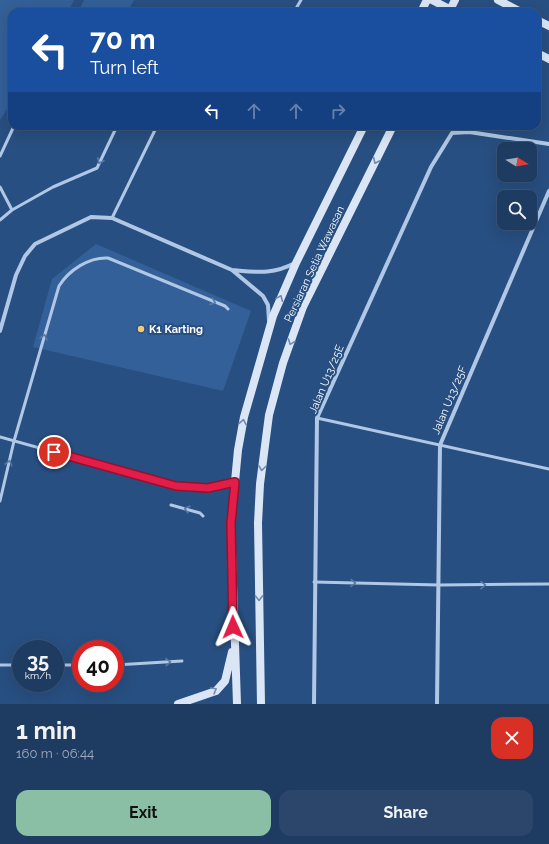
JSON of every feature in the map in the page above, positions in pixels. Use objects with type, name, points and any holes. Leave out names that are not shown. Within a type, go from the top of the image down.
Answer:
[{"type":"street","points":[[432,0],[447,8]]},
{"type":"street","points":[[498,0],[513,8]]},
{"type":"street","name":"Persiaran Setia Wawasan","points":[[237,704],[231,523],[238,450],[244,417],[270,325],[296,263],[362,130]]},
{"type":"street","name":"Persiaran Setia Wawasan","points":[[261,704],[258,523],[260,484],[269,415],[283,363],[303,307],[391,130]]},
{"type":"street","name":"Jalan U13/25E","points":[[314,704],[314,582],[318,418],[431,168],[452,133],[469,132],[549,144]]},
{"type":"street","name":"Jalan U13/25F","points":[[437,704],[440,445],[549,191]]},
{"type":"street","points":[[0,331],[16,275],[25,256],[35,244],[91,217],[112,218],[232,270],[258,290],[266,299],[270,325]]},
{"type":"street","points":[[232,270],[274,272],[296,263]]},
{"type":"street","points":[[178,704],[216,691],[225,680],[234,642]]},
{"type":"lane","points":[[0,156],[12,130]]},
{"type":"lane","points":[[0,220],[12,210],[53,187],[97,168],[115,130]]},
{"type":"lane","points":[[112,218],[155,130]]},
{"type":"lane","points":[[0,187],[12,210]]},
{"type":"lane","points":[[0,501],[14,441],[59,286],[66,276],[74,270],[99,257],[108,258],[225,306],[228,309]]},
{"type":"lane","points":[[318,418],[549,469]]},
{"type":"lane","points":[[0,437],[176,486],[208,488],[235,482]]},
{"type":"lane","points":[[171,505],[200,513],[203,516]]},
{"type":"lane","points":[[314,582],[439,585],[549,584]]},
{"type":"lane","points":[[124,664],[182,661]]},
{"type":"lane","points":[[0,665],[12,665]]},
{"type":"shaded area","points":[[0,0],[74,0],[70,8],[8,8],[8,107],[0,120]]},
{"type":"shaded area","points":[[84,0],[134,0],[129,8],[80,8]]},
{"type":"shaded area","name":"K1 Karting","points":[[96,244],[251,311],[223,391],[33,347],[52,279]]},
{"type":"place","name":"K1 Karting","points":[[141,329]]},
{"type":"route","points":[[54,452],[176,486],[208,488],[235,482],[231,523],[233,627]]}]
